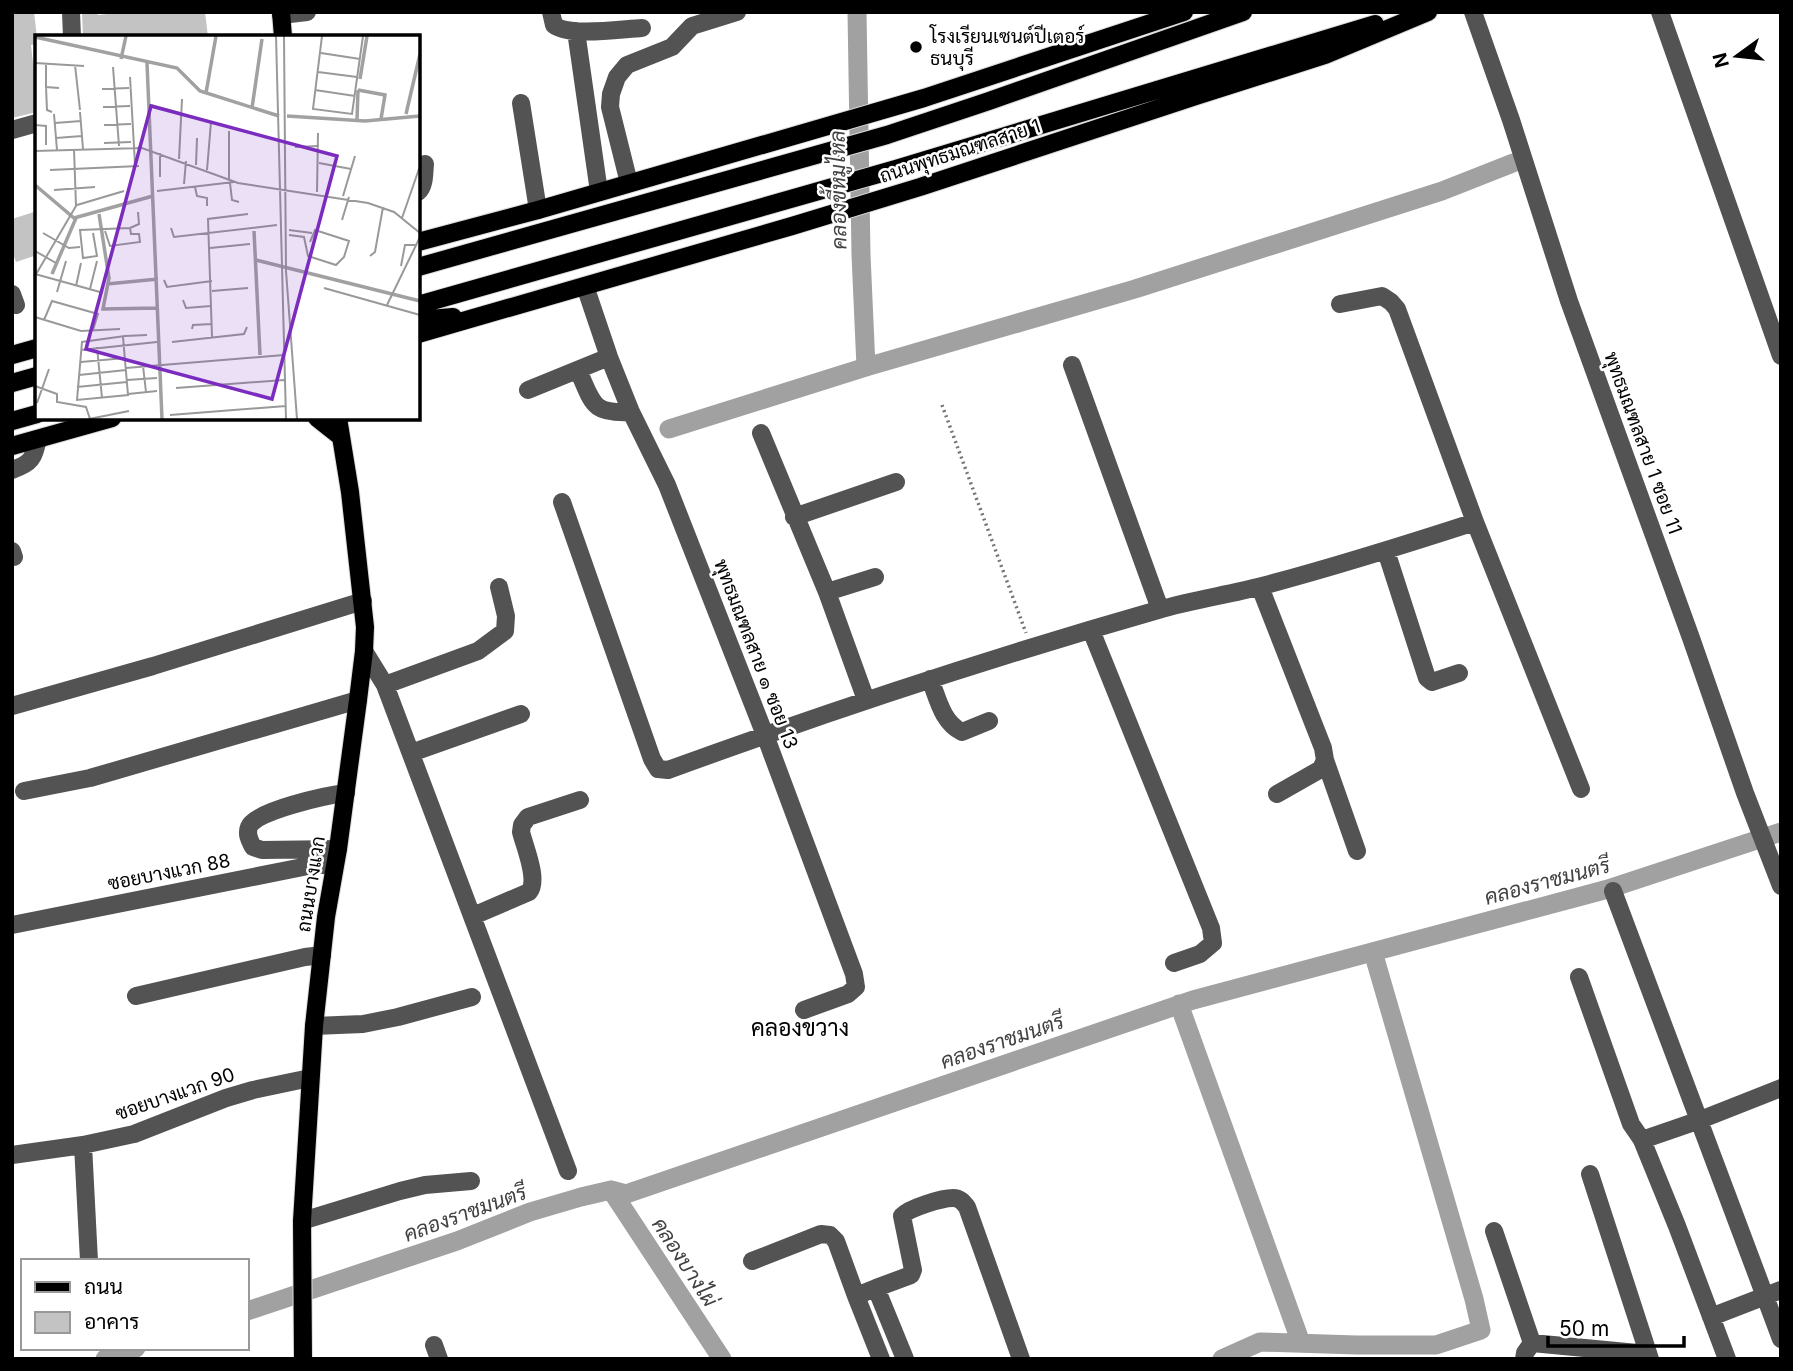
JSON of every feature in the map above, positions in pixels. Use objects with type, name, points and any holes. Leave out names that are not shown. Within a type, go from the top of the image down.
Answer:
[{"type":"main road","points":[[420,241],[923,98],[1184,12]]},
{"type":"main road","name":"ถนนพุทธมณฑลสาย 1","points":[[420,266],[887,135],[1243,12]]},
{"type":"main road","name":"ถนนพุทธมณฑลสาย 1","points":[[420,304],[896,169],[1413,12]]},
{"type":"main road","name":"ถนนพุทธมณฑลสาย 1","points":[[421,331],[585,286],[920,187],[1325,55],[1428,12]]},
{"type":"main road","points":[[281,14],[283,35]]},
{"type":"main road","points":[[420,254],[478,226]]},
{"type":"main road","points":[[12,355],[35,349]]},
{"type":"main road","points":[[12,383],[35,377]]},
{"type":"main road","points":[[12,421],[35,415]]},
{"type":"main road","points":[[12,446],[105,420]]},
{"type":"main road","points":[[320,420],[341,437],[349,420]]},
{"type":"main road","name":"ถนนบางแวก","points":[[302,1355],[301,1244],[314,1026],[326,917],[365,651],[363,601],[338,420]]},
{"type":"street","points":[[71,12],[72,35]]},
{"type":"street","points":[[281,14],[307,12]]},
{"type":"street","points":[[551,12],[554,25],[561,30],[642,29]]},
{"type":"street","points":[[629,183],[610,107],[611,93],[617,78],[626,65],[672,47],[692,26],[737,12]]},
{"type":"street","name":"พุทธมณฑลสาย 1 ซอย 11","points":[[1474,12],[1569,301],[1745,793],[1781,886]]},
{"type":"street","points":[[1660,12],[1781,356]]},
{"type":"street","points":[[576,31],[599,192]]},
{"type":"street","points":[[521,103],[538,209]]},
{"type":"street","points":[[12,130],[35,124]]},
{"type":"street","points":[[420,190],[424,181],[425,164]]},
{"type":"street","name":"พุทธมณฑลสาย ๑ ซอย 13","points":[[585,286],[631,412],[667,485],[765,735],[854,974],[856,987],[848,994],[804,1010]]},
{"type":"street","points":[[1340,304],[1382,296],[1396,309],[1475,522],[1581,789]]},
{"type":"street","points":[[528,390],[609,357]]},
{"type":"street","points":[[1072,365],[1160,609]]},
{"type":"street","points":[[578,370],[591,400],[600,410],[612,413],[631,412]]},
{"type":"street","points":[[761,433],[827,592],[866,700]]},
{"type":"street","points":[[12,470],[31,461],[38,439]]},
{"type":"street","points":[[794,517],[896,482]]},
{"type":"street","points":[[562,502],[652,760],[658,769],[668,770],[930,679],[1160,609],[1260,587],[1475,522]]},
{"type":"street","points":[[1386,551],[1427,678],[1432,682],[1459,673]]},
{"type":"street","points":[[827,592],[874,578]]},
{"type":"street","points":[[385,685],[478,650],[505,631],[506,616],[499,587]]},
{"type":"street","points":[[1260,587],[1323,748],[1357,851]]},
{"type":"street","points":[[12,706],[363,601]]},
{"type":"street","points":[[1091,630],[1211,928],[1213,943],[1200,954],[1174,963]]},
{"type":"street","points":[[365,651],[385,685],[568,1171]]},
{"type":"street","points":[[930,679],[944,715],[954,728],[962,732],[989,722]]},
{"type":"street","points":[[24,791],[90,778],[359,700]]},
{"type":"street","points":[[411,753],[522,714]]},
{"type":"street","points":[[1278,793],[1321,769],[1325,760]]},
{"type":"street","points":[[336,858],[253,847],[248,838],[249,826],[254,819],[273,811],[330,794],[346,793]]},
{"type":"street","points":[[473,916],[529,892],[533,887],[534,879],[521,832],[527,817],[580,800]]},
{"type":"street","name":"ซอยบางแวก 88","points":[[12,925],[318,864],[336,858]]},
{"type":"street","points":[[1614,891],[1700,1120],[1773,1294],[1781,1339]]},
{"type":"street","points":[[136,996],[322,955]]},
{"type":"street","points":[[1579,976],[1631,1124],[1642,1140],[1727,1359]]},
{"type":"street","points":[[314,1026],[363,1024],[472,998]]},
{"type":"street","name":"ซอยบางแวก 90","points":[[12,1155],[134,1134],[244,1093],[310,1078]]},
{"type":"street","points":[[1642,1140],[1781,1088]]},
{"type":"street","points":[[83,1144],[89,1259]]},
{"type":"street","points":[[1494,1231],[1528,1351],[1649,1356],[1590,1174]]},
{"type":"street","points":[[302,1221],[425,1185],[471,1181]]},
{"type":"street","points":[[856,1296],[911,1275],[913,1270],[902,1216],[908,1209],[953,1198],[962,1200],[967,1207],[1021,1359]]},
{"type":"street","points":[[752,1261],[821,1234],[830,1235],[836,1241],[881,1359]]},
{"type":"street","points":[[876,1288],[905,1359]]},
{"type":"street","points":[[1711,1317],[1773,1294]]},
{"type":"path","points":[[942,405],[1031,648]]},
{"type":"building","points":[[12,12],[34,12],[37,35],[35,44],[31,45],[35,112],[12,118],[12,59]]},
{"type":"building","points":[[82,12],[97,12],[98,15],[127,12],[205,12],[208,35],[83,35]]},
{"type":"building","points":[[35,212],[35,256],[16,262],[12,251],[12,219]]},
{"type":"waterway","name":"คลองขี้หมูไหล","points":[[857,12],[861,255],[866,367]]},
{"type":"waterway","points":[[669,429],[866,367],[1135,289],[1442,191],[1513,163]]},
{"type":"waterway","name":"คลองราชมนตรี","points":[[248,1311],[457,1241],[530,1212],[611,1190],[626,1194],[1193,1000],[1608,889],[1781,832]]},
{"type":"waterway","points":[[1222,1359],[1260,1342],[1436,1345],[1481,1330],[1373,952]]},
{"type":"waterway","points":[[1179,1004],[1301,1343]]},
{"type":"waterway","name":"คลองบางไผ่","points":[[611,1190],[722,1359]]},
{"type":"waterway","name":"คลองราชมนตรี","points":[[105,1359],[130,1350]]},
{"type":"place","name":"โรงเรียนเซนต์ปีเตอร์ ธนบุรี","points":[[916,47]]},
{"type":"district","name":"คลองขวาง","points":[[800,1028]]}]
